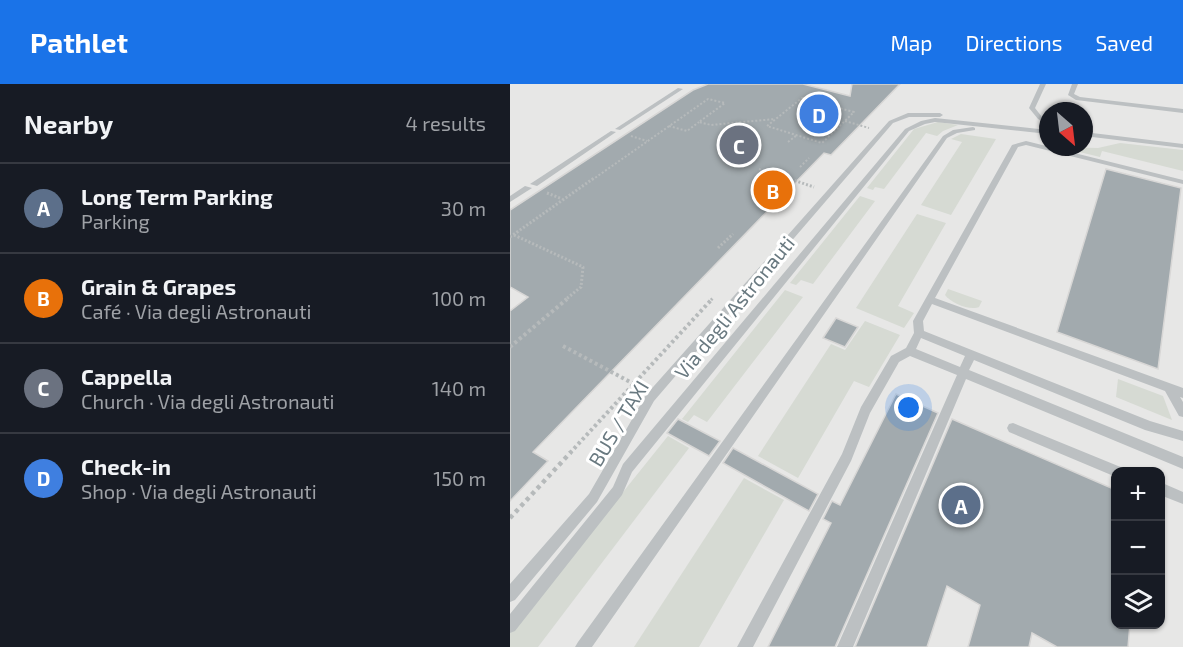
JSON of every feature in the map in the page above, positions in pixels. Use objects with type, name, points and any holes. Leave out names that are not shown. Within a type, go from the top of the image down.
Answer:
[{"type":"street","points":[[1039,117],[1032,108],[1043,84]]},
{"type":"street","points":[[1075,84],[1071,95],[1078,99],[1183,111]]},
{"type":"street","points":[[510,200],[684,87]]},
{"type":"street","name":"BUS / TAXI","points":[[510,595],[593,498],[650,398],[891,122],[908,115],[924,114],[1039,129]]},
{"type":"street","name":"Via degli Astronauti","points":[[510,626],[618,490],[627,468],[907,130],[923,122],[935,120],[1039,129]]},
{"type":"street","points":[[1093,128],[1111,130],[1154,142]]},
{"type":"street","points":[[583,647],[945,137],[955,131],[973,129],[1039,137]]},
{"type":"street","points":[[1093,135],[1183,146]]},
{"type":"street","points":[[1093,139],[1118,138]]},
{"type":"street","points":[[745,647],[847,457],[865,411],[896,358],[910,351],[920,333],[918,321],[1015,145],[1026,143],[1183,182]]},
{"type":"street","points":[[930,300],[1183,393]]},
{"type":"street","points":[[920,333],[1149,426],[1183,436]]},
{"type":"street","points":[[910,351],[1183,463]]},
{"type":"street","points":[[845,647],[971,354]]},
{"type":"street","points":[[1169,388],[1183,412]]},
{"type":"street","points":[[1013,428],[1111,468]]},
{"type":"street","points":[[1165,490],[1183,498]]},
{"type":"path","points":[[802,98],[854,112],[822,142],[767,126],[775,119],[802,98]]},
{"type":"path","points":[[698,99],[704,101]]},
{"type":"path","points":[[512,236],[704,101],[708,99],[725,103],[687,131],[669,126]]},
{"type":"path","points":[[699,122],[711,125],[775,119]]},
{"type":"path","points":[[845,121],[870,128]]},
{"type":"path","points":[[626,134],[647,141]]},
{"type":"path","points":[[788,142],[797,135]]},
{"type":"path","points":[[800,167],[809,158]]},
{"type":"path","points":[[759,169],[815,187]]},
{"type":"path","points":[[541,190],[563,200]]},
{"type":"path","points":[[718,248],[733,234]]},
{"type":"path","points":[[510,347],[581,287],[583,267],[512,236]]},
{"type":"path","points":[[563,346],[634,384]]},
{"type":"shaded area","points":[[510,84],[1183,84],[1183,647],[510,647]]},
{"type":"shaded area","points":[[938,122],[958,125],[937,136],[926,133],[884,189],[867,188],[914,129]]},
{"type":"shaded area","points":[[961,134],[996,139],[951,215],[921,205],[962,142],[951,139]]},
{"type":"shaded area","points":[[1120,143],[1183,150],[1183,171],[1102,151],[1100,157],[1093,155],[1093,148]]},
{"type":"shaded area","points":[[860,196],[875,201],[813,284],[801,280],[796,285],[790,283]]},
{"type":"shaded area","points":[[917,214],[946,223],[898,306],[914,313],[904,328],[856,308]]},
{"type":"shaded area","points":[[948,289],[982,301],[979,307],[975,308],[961,306],[945,295]]},
{"type":"shaded area","points":[[785,290],[803,297],[707,422],[694,415],[688,422],[682,419]]},
{"type":"shaded area","points":[[865,321],[900,335],[869,387],[854,381],[798,478],[758,456],[831,344],[845,350]]},
{"type":"shaded area","points":[[1118,379],[1163,396],[1172,420],[1116,397]]},
{"type":"shaded area","points":[[668,436],[689,448],[538,647],[510,647],[510,633]]},
{"type":"shaded area","points":[[744,478],[784,500],[699,647],[634,647]]},
{"type":"building","points":[[708,84],[803,84],[850,96],[852,84],[900,84],[831,155],[824,153],[533,452],[548,461],[510,501],[510,311],[528,297],[510,287],[510,210],[693,90]]},
{"type":"building","points":[[1106,169],[1181,188],[1158,369],[1057,332]]},
{"type":"building","points":[[836,318],[858,327],[845,347],[823,338]]},
{"type":"building","points":[[896,394],[938,413],[835,647],[768,647],[831,523],[823,519],[832,501],[840,505]]},
{"type":"building","points":[[678,419],[720,441],[709,456],[667,433]]},
{"type":"building","points":[[952,419],[1111,488],[1111,629],[1130,629],[1128,647],[1057,647],[1032,633],[1029,647],[968,647],[980,605],[947,586],[927,647],[855,647]]},
{"type":"building","points":[[733,448],[818,494],[809,511],[723,463]]},
{"type":"place","name":"Check-in","points":[[819,114]]},
{"type":"place","name":"Cappella","points":[[739,145]]},
{"type":"place","name":"Grain & Grapes","points":[[773,190]]},
{"type":"place","name":"Long Term Parking","points":[[961,505]]}]
